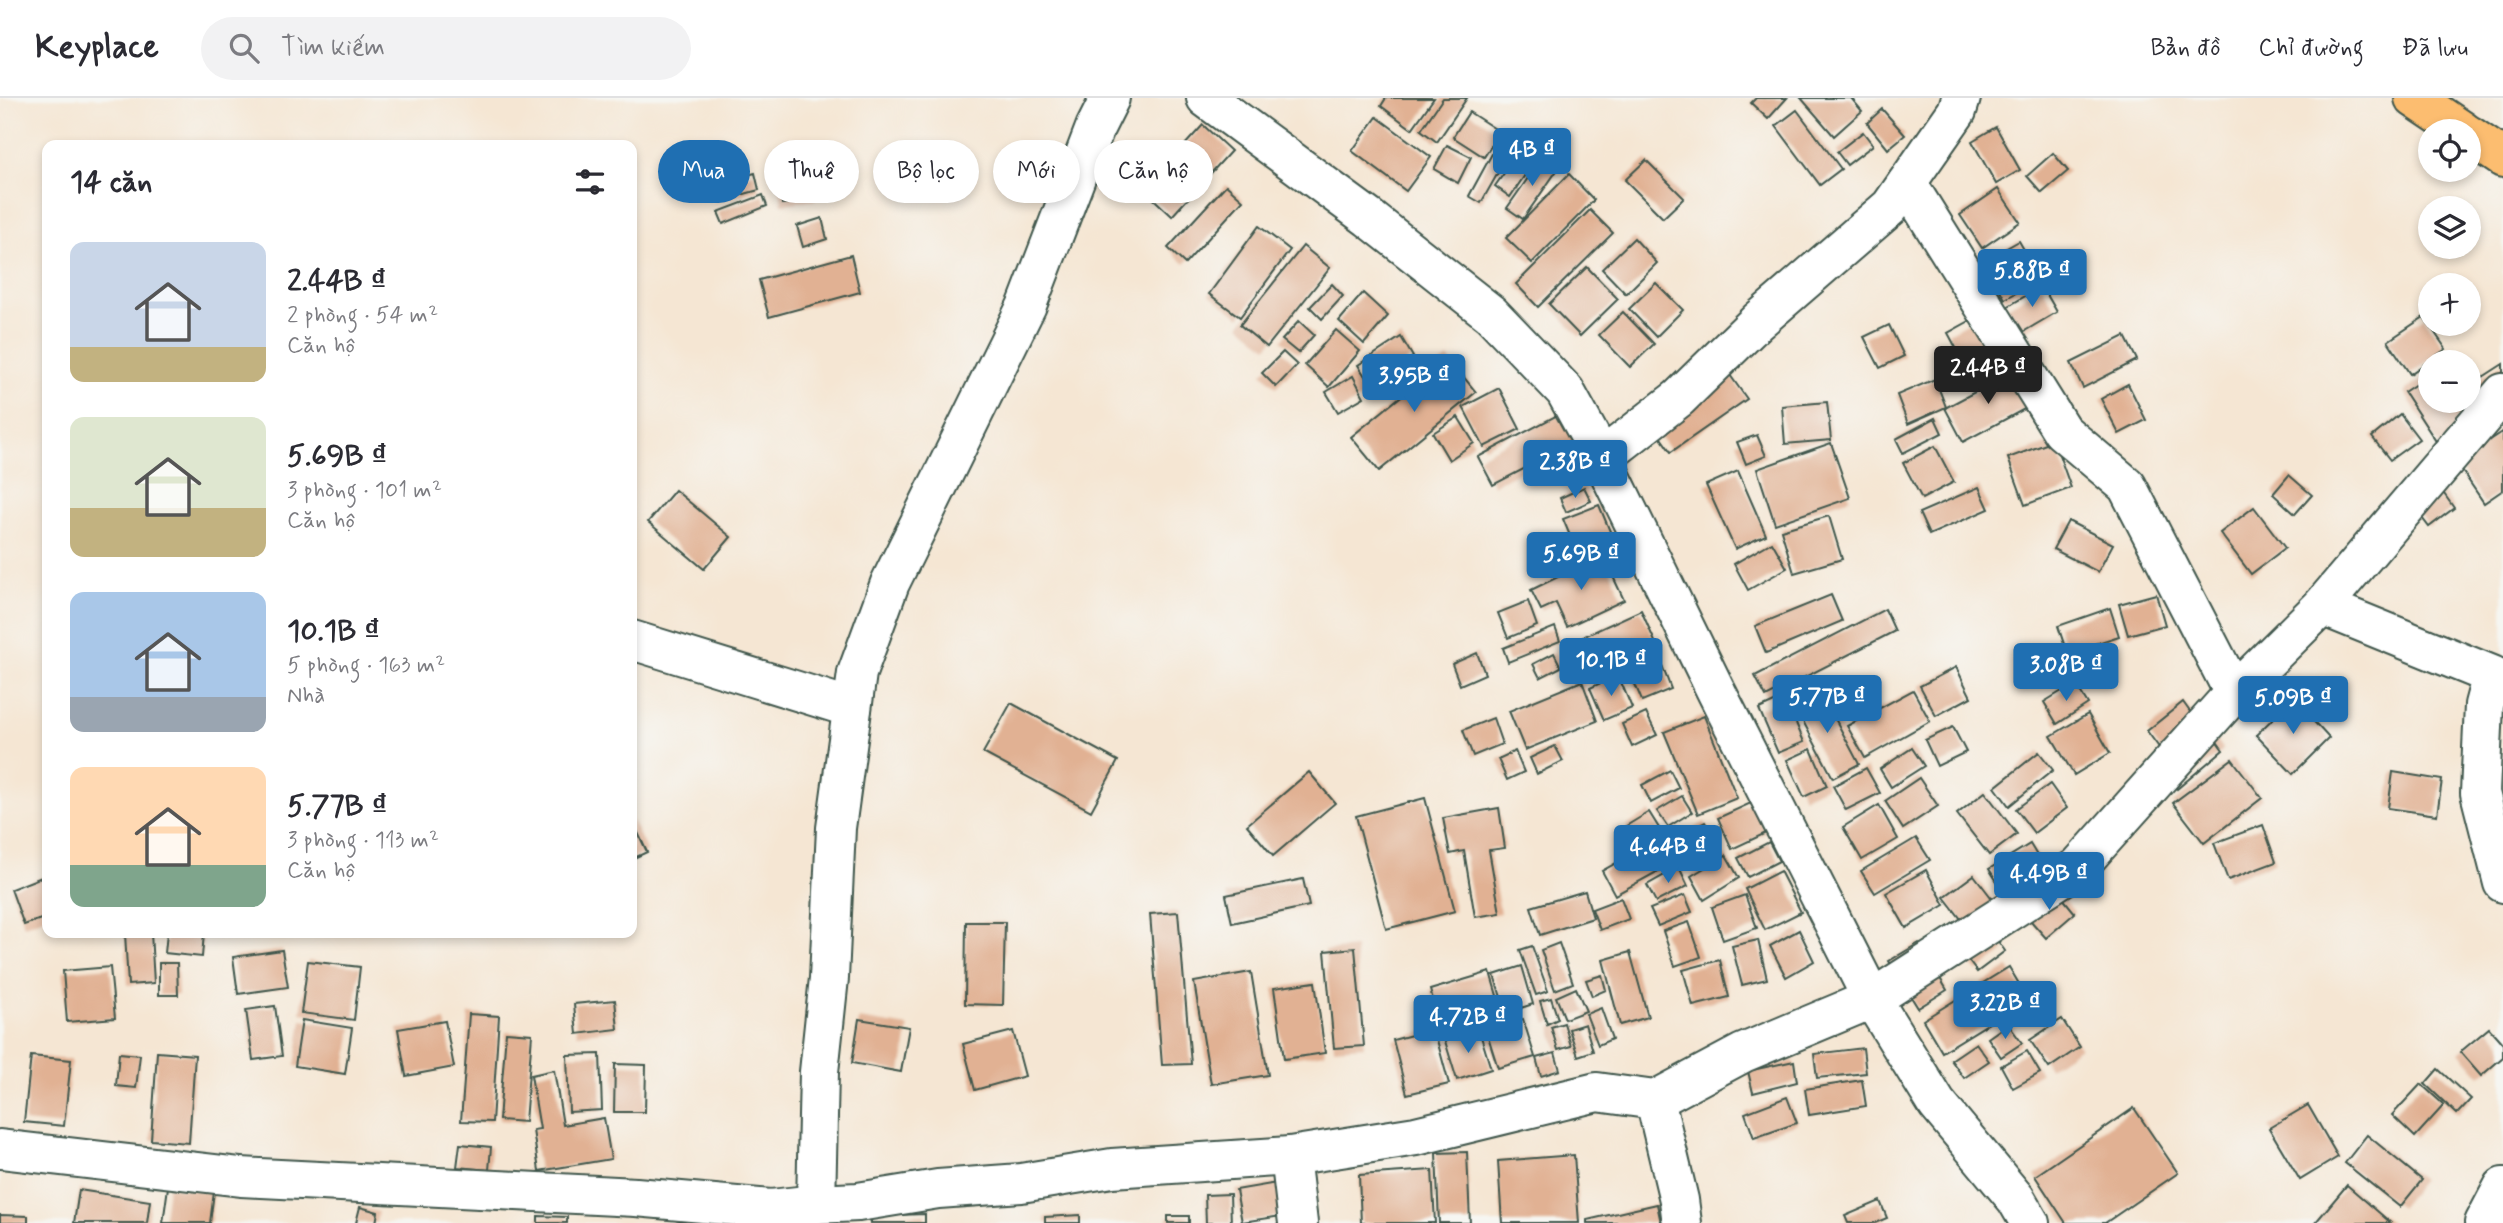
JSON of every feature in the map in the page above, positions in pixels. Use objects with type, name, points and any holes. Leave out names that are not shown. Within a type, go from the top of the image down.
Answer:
[{"type":"highway","points":[[2414,98],[2445,119]]},
{"type":"highway","points":[[2481,143],[2503,158]]},
{"type":"street","points":[[816,1204],[819,1072],[829,978],[836,828],[857,673],[890,583],[1027,305],[1095,128],[1110,98]]},
{"type":"street","points":[[1206,98],[1368,218],[1491,314],[1565,391],[1602,458],[1872,999],[1937,1104],[2016,1199],[2030,1223]]},
{"type":"street","points":[[1602,458],[1679,398],[1758,321],[1891,207],[1957,111],[1961,98]]},
{"type":"street","points":[[1907,183],[2062,431],[2127,486],[2234,693]]},
{"type":"street","points":[[0,1149],[241,1177],[636,1197],[771,1209],[858,1202],[938,1189],[1021,1183],[1112,1168],[1290,1156],[1416,1136],[1597,1092],[1655,1100],[1743,1054],[1872,999],[2078,867],[2234,693],[2322,606],[2503,393]]},
{"type":"street","points":[[2322,606],[2492,675],[2484,705],[2480,793],[2503,883]]},
{"type":"street","points":[[637,642],[852,708]]},
{"type":"street","points":[[1655,1100],[1682,1223]]},
{"type":"street","points":[[1290,1156],[1298,1223]]},
{"type":"street","points":[[2484,1223],[2503,1188]]},
{"type":"building","points":[[1386,98],[1434,98],[1412,129],[1381,106]]},
{"type":"building","points":[[1443,98],[1467,98],[1437,142],[1421,130]]},
{"type":"building","points":[[1756,98],[1787,98],[1768,119],[1751,103]]},
{"type":"building","points":[[1801,98],[1851,98],[1862,111],[1834,136]]},
{"type":"building","points":[[1882,109],[1905,135],[1888,149],[1867,123]]},
{"type":"building","points":[[1797,110],[1841,169],[1820,185],[1776,126]]},
{"type":"building","points":[[1469,112],[1500,132],[1484,157],[1453,137]]},
{"type":"building","points":[[1377,117],[1431,157],[1406,191],[1352,151]]},
{"type":"building","points":[[1203,125],[1231,151],[1213,171],[1213,140],[1189,140]]},
{"type":"building","points":[[1996,127],[2020,170],[1996,184],[1972,141]]},
{"type":"building","points":[[1863,132],[1873,145],[1847,165],[1837,152]]},
{"type":"building","points":[[1447,145],[1471,157],[1458,183],[1434,169]]},
{"type":"building","points":[[1494,150],[1507,157],[1481,203],[1469,196]]},
{"type":"building","points":[[2053,153],[2068,171],[2042,193],[2027,176]]},
{"type":"building","points":[[1542,158],[1558,169],[1523,219],[1507,208]]},
{"type":"building","points":[[1646,160],[1684,198],[1663,218],[1625,180]]},
{"type":"building","points":[[1512,162],[1527,172],[1510,197],[1495,186]]},
{"type":"building","points":[[755,173],[759,190],[750,192],[750,174]]},
{"type":"building","points":[[1569,174],[1594,200],[1532,263],[1506,238]]},
{"type":"building","points":[[1226,185],[1243,200],[1185,264],[1168,248],[1209,203],[1213,203],[1213,199]]},
{"type":"building","points":[[1998,189],[2020,222],[1982,248],[1960,215]]},
{"type":"building","points":[[763,195],[767,206],[723,224],[718,212],[742,203],[750,203],[750,200]]},
{"type":"building","points":[[1158,203],[1184,203],[1172,216]]},
{"type":"building","points":[[1590,210],[1613,233],[1538,307],[1516,284]]},
{"type":"building","points":[[822,218],[827,239],[803,247],[797,226]]},
{"type":"building","points":[[1259,226],[1290,250],[1240,317],[1209,294]]},
{"type":"building","points":[[1634,238],[1657,263],[1626,294],[1602,269]]},
{"type":"building","points":[[2019,241],[2041,279],[2005,299],[1984,261]]},
{"type":"building","points":[[1303,246],[1330,268],[1267,347],[1240,325]]},
{"type":"building","points":[[851,255],[860,292],[769,317],[759,280]]},
{"type":"building","points":[[1587,267],[1618,299],[1580,336],[1549,304]]},
{"type":"building","points":[[1656,283],[1683,310],[1656,337],[1629,309]]},
{"type":"building","points":[[1332,284],[1343,296],[1322,319],[1310,307]]},
{"type":"building","points":[[2042,286],[2057,312],[2023,332],[2007,307]]},
{"type":"building","points":[[1363,293],[1388,316],[1364,344],[1339,321]]},
{"type":"building","points":[[1623,312],[1654,344],[1630,367],[1599,335]]},
{"type":"building","points":[[1975,318],[2004,369],[1976,385],[1948,333]]},
{"type":"building","points":[[1299,321],[1314,335],[1298,353],[1282,340]]},
{"type":"building","points":[[2418,321],[2418,336],[2437,336],[2446,349],[2418,350],[2418,368],[2410,374],[2388,341]]},
{"type":"building","points":[[1889,325],[1904,356],[1880,368],[1864,337]]},
{"type":"building","points":[[1336,330],[1360,351],[1329,387],[1305,365]]},
{"type":"building","points":[[2125,336],[2137,360],[2083,388],[2071,363]]},
{"type":"building","points":[[1401,337],[1413,357],[1370,384],[1358,365]]},
{"type":"building","points":[[1283,352],[1297,365],[1276,387],[1262,373]]},
{"type":"building","points":[[1448,358],[1476,392],[1379,471],[1351,437]]},
{"type":"building","points":[[2503,364],[2503,409],[2441,449],[2404,392],[2418,383],[2418,413],[2481,413],[2481,378]]},
{"type":"building","points":[[2014,371],[2032,405],[1963,442],[1945,408]]},
{"type":"building","points":[[1730,375],[1747,399],[1671,452],[1654,428]]},
{"type":"building","points":[[1353,376],[1364,397],[1338,412],[1326,392]]},
{"type":"building","points":[[1935,379],[1946,407],[1908,424],[1897,395]]},
{"type":"building","points":[[2128,384],[2146,420],[2119,434],[2101,399]]},
{"type":"building","points":[[1499,388],[1520,429],[1484,447],[1463,407]]},
{"type":"building","points":[[1827,402],[1831,440],[1785,444],[1782,406]]},
{"type":"building","points":[[1565,411],[1579,440],[1493,485],[1478,457]]},
{"type":"building","points":[[2400,414],[2419,439],[2390,460],[2372,437]]},
{"type":"building","points":[[1458,417],[1474,443],[1449,460],[1433,433]]},
{"type":"building","points":[[1935,418],[1942,433],[1903,453],[1896,439]]},
{"type":"building","points":[[2503,431],[2503,490],[2484,503],[2456,462]]},
{"type":"building","points":[[1757,435],[1766,456],[1746,464],[1737,442]]},
{"type":"building","points":[[2054,441],[2071,488],[2025,505],[2008,458]]},
{"type":"building","points":[[1831,443],[1850,498],[1775,524],[1757,469]]},
{"type":"building","points":[[1935,446],[1954,482],[1922,499],[1903,463]]},
{"type":"building","points":[[1738,471],[1766,535],[1735,549],[1706,485]]},
{"type":"building","points":[[2289,475],[2312,495],[2295,514],[2273,494]]},
{"type":"building","points":[[1584,487],[1591,501],[1566,512],[1560,498]]},
{"type":"building","points":[[1979,487],[1989,509],[1929,535],[1919,513]]},
{"type":"building","points":[[675,490],[731,537],[704,569],[648,522]]},
{"type":"building","points":[[2442,491],[2454,508],[2429,527],[2416,510]]},
{"type":"building","points":[[1599,505],[1614,541],[1578,555],[1563,519]]},
{"type":"building","points":[[2254,507],[2285,548],[2251,574],[2220,533]]},
{"type":"building","points":[[1829,516],[1842,559],[1794,573],[1781,530]]},
{"type":"building","points":[[2068,521],[2113,544],[2098,572],[2053,549]]},
{"type":"building","points":[[1772,542],[1787,568],[1748,590],[1734,564]]},
{"type":"building","points":[[1603,555],[1624,600],[1567,627],[1556,603],[1541,610],[1531,590]]},
{"type":"building","points":[[2156,594],[2165,625],[2128,635],[2119,604]]},
{"type":"building","points":[[1831,595],[1842,621],[1766,653],[1755,626]]},
{"type":"building","points":[[1528,601],[1537,626],[1508,638],[1498,613]]},
{"type":"building","points":[[2110,608],[2119,636],[2067,653],[2058,626]]},
{"type":"building","points":[[1885,609],[1895,631],[1766,697],[1755,676]]},
{"type":"building","points":[[1641,610],[1656,644],[1578,680],[1563,646]]},
{"type":"building","points":[[1555,627],[1560,641],[1508,662],[1503,648]]},
{"type":"building","points":[[1657,652],[1671,689],[1642,701],[1627,665]]},
{"type":"building","points":[[1477,653],[1485,674],[1460,685],[1452,664]]},
{"type":"building","points":[[1554,653],[1561,667],[1540,678],[1533,664]]},
{"type":"building","points":[[1956,667],[1971,697],[1936,716],[1920,686]]},
{"type":"building","points":[[1618,675],[1632,708],[1604,720],[1590,688]]},
{"type":"building","points":[[1582,681],[1597,721],[1525,750],[1509,711]]},
{"type":"building","points":[[2075,683],[2088,704],[2057,724],[2044,702]]},
{"type":"building","points":[[1913,690],[1930,721],[1865,758],[1847,726]]},
{"type":"building","points":[[1821,692],[1859,764],[1833,778],[1795,706]]},
{"type":"building","points":[[1785,697],[1804,742],[1778,753],[1759,709]]},
{"type":"building","points":[[2293,699],[2329,738],[2293,774],[2256,735]]},
{"type":"building","points":[[2183,702],[2205,733],[2169,761],[2147,731]]},
{"type":"building","points":[[1011,703],[1118,761],[1091,811],[983,753]]},
{"type":"building","points":[[1646,713],[1657,735],[1632,747],[1622,724]]},
{"type":"building","points":[[2088,714],[2110,753],[2074,775],[2051,736]]},
{"type":"building","points":[[1704,716],[1737,798],[1698,814],[1664,732]]},
{"type":"building","points":[[1493,718],[1502,744],[1473,756],[1463,730]]},
{"type":"building","points":[[1953,727],[1966,752],[1937,766],[1925,740]]},
{"type":"building","points":[[2213,736],[2223,750],[2177,789],[2166,776]]},
{"type":"building","points":[[1555,746],[1563,761],[1537,774],[1530,758]]},
{"type":"building","points":[[1912,748],[1924,766],[1891,787],[1880,769]]},
{"type":"building","points":[[1811,749],[1827,786],[1804,797],[1787,760]]},
{"type":"building","points":[[1515,751],[1524,772],[1507,780],[1498,759]]},
{"type":"building","points":[[2039,752],[2053,770],[2009,806],[1995,787]]},
{"type":"building","points":[[2232,759],[2262,798],[2204,843],[2173,803]]},
{"type":"building","points":[[1866,768],[1880,793],[1846,810],[1833,786]]},
{"type":"building","points":[[1670,770],[1679,788],[1651,803],[1642,785]]},
{"type":"building","points":[[1309,772],[1335,803],[1273,856],[1247,825]]},
{"type":"building","points":[[2393,772],[2442,780],[2437,815],[2388,808]]},
{"type":"building","points":[[1919,778],[1938,806],[1903,829],[1885,801]]},
{"type":"building","points":[[2050,784],[2067,808],[2034,833],[2016,809]]},
{"type":"building","points":[[1985,792],[2017,834],[1989,855],[1957,814]]},
{"type":"building","points":[[1682,796],[1692,812],[1668,827],[1657,811]]},
{"type":"building","points":[[1425,798],[1455,911],[1386,929],[1356,816]]},
{"type":"building","points":[[1753,802],[1766,833],[1732,849],[1718,818]]},
{"type":"building","points":[[1879,805],[1898,839],[1862,860],[1843,827]]},
{"type":"building","points":[[1499,808],[1505,848],[1489,850],[1500,913],[1475,917],[1464,851],[1450,854],[1443,818]]},
{"type":"building","points":[[1649,812],[1662,833],[1638,846],[1626,826]]},
{"type":"building","points":[[1705,822],[1715,840],[1615,895],[1602,871],[1677,829],[1681,835]]},
{"type":"building","points":[[2263,825],[2276,862],[2228,880],[2214,843]]},
{"type":"building","points":[[637,831],[647,852],[637,857]]},
{"type":"building","points":[[1916,838],[1930,860],[1875,893],[1861,871]]},
{"type":"building","points":[[1769,842],[1779,861],[1748,877],[1738,858]]},
{"type":"building","points":[[2030,844],[2042,864],[2002,889],[1989,869]]},
{"type":"building","points":[[1726,855],[1739,878],[1704,900],[1691,876]]},
{"type":"building","points":[[1679,867],[1688,886],[1656,902],[1647,885]]},
{"type":"building","points":[[1926,870],[1945,905],[1906,928],[1886,893]]},
{"type":"building","points":[[1780,871],[1801,912],[1765,930],[1745,889]]},
{"type":"building","points":[[1974,875],[1997,905],[1968,928],[1944,897]]},
{"type":"building","points":[[42,877],[42,919],[24,925],[11,889]]},
{"type":"building","points":[[1303,879],[1309,906],[1232,923],[1226,895]]},
{"type":"building","points":[[2053,886],[2075,913],[2046,938],[2023,912]]},
{"type":"building","points":[[1585,891],[1593,918],[1540,935],[1531,907]]},
{"type":"building","points":[[1685,895],[1692,912],[1658,926],[1650,909]]},
{"type":"building","points":[[1745,895],[1757,928],[1723,940],[1712,907]]},
{"type":"building","points":[[1621,898],[1629,919],[1600,930],[1592,909]]},
{"type":"building","points":[[1178,912],[1191,1064],[1162,1065],[1150,914]]},
{"type":"building","points":[[966,922],[1005,922],[1003,1005],[965,1004]]},
{"type":"building","points":[[1689,922],[1701,957],[1675,966],[1663,931]]},
{"type":"building","points":[[1799,930],[1814,961],[1786,977],[1770,946]]},
{"type":"building","points":[[1990,930],[2005,951],[1977,972],[1961,951]]},
{"type":"building","points":[[125,938],[151,938],[154,983],[128,985]]},
{"type":"building","points":[[166,938],[204,938],[202,957],[165,953]]},
{"type":"building","points":[[1758,940],[1767,979],[1742,985],[1732,946]]},
{"type":"building","points":[[1559,943],[1573,983],[1555,990],[1541,950]]},
{"type":"building","points":[[1919,943],[1947,990],[1918,1008],[1889,961]]},
{"type":"building","points":[[1532,946],[1548,991],[1536,995],[1520,950]]},
{"type":"building","points":[[1355,948],[1364,1046],[1334,1048],[1325,951]]},
{"type":"building","points":[[282,950],[288,987],[238,994],[233,957]]},
{"type":"building","points":[[1630,952],[1648,1017],[1620,1025],[1603,960]]},
{"type":"building","points":[[1720,960],[1729,997],[1693,1006],[1683,970]]},
{"type":"building","points":[[308,961],[360,967],[354,1020],[301,1013]]},
{"type":"building","points":[[159,963],[177,963],[178,995],[159,995]]},
{"type":"building","points":[[1522,966],[1533,1004],[1506,1013],[1494,975]]},
{"type":"building","points":[[110,967],[115,1018],[67,1022],[63,971]]},
{"type":"building","points":[[2009,967],[2028,999],[1942,1052],[1923,1020]]},
{"type":"building","points":[[1251,972],[1268,1075],[1211,1084],[1194,982]]},
{"type":"building","points":[[1490,972],[1503,1016],[1443,1034],[1430,990]]},
{"type":"building","points":[[1602,975],[1606,990],[1592,996],[1586,980]]},
{"type":"building","points":[[1315,982],[1325,1053],[1284,1059],[1274,988]]},
{"type":"building","points":[[1576,988],[1586,1011],[1565,1019],[1556,997]]},
{"type":"building","points":[[1551,998],[1558,1019],[1547,1024],[1540,1001]]},
{"type":"building","points":[[615,1000],[618,1029],[577,1034],[574,1004]]},
{"type":"building","points":[[275,1006],[282,1056],[253,1060],[246,1010]]},
{"type":"building","points":[[1601,1008],[1612,1039],[1598,1045],[1586,1014]]},
{"type":"building","points":[[469,1014],[499,1016],[492,1122],[461,1121]]},
{"type":"building","points":[[859,1019],[909,1027],[901,1072],[852,1063]]},
{"type":"building","points":[[1523,1019],[1535,1057],[1498,1068],[1486,1030]]},
{"type":"building","points":[[2062,1019],[2080,1047],[2049,1068],[2030,1040]]},
{"type":"building","points":[[302,1020],[352,1028],[345,1074],[295,1066]]},
{"type":"building","points":[[445,1021],[454,1067],[406,1076],[398,1029]]},
{"type":"building","points":[[1564,1023],[1571,1046],[1558,1050],[1551,1027]]},
{"type":"building","points":[[1585,1024],[1593,1051],[1578,1056],[1569,1029]]},
{"type":"building","points":[[2008,1024],[2022,1043],[2001,1057],[1988,1038]]},
{"type":"building","points":[[2489,1028],[2503,1044],[2503,1057],[2481,1076],[2460,1052]]},
{"type":"building","points":[[1434,1029],[1449,1084],[1407,1094],[1393,1040]]},
{"type":"building","points":[[1479,1030],[1491,1069],[1457,1080],[1445,1041]]},
{"type":"building","points":[[1013,1031],[1025,1076],[975,1090],[963,1044]]},
{"type":"building","points":[[506,1032],[532,1034],[525,1122],[499,1120]]},
{"type":"building","points":[[1976,1043],[1989,1061],[1964,1078],[1951,1060]]},
{"type":"building","points":[[1863,1048],[1866,1073],[1817,1078],[1814,1054]]},
{"type":"building","points":[[2027,1051],[2040,1073],[2013,1088],[2001,1066]]},
{"type":"building","points":[[157,1052],[195,1055],[189,1143],[151,1140]]},
{"type":"building","points":[[119,1053],[140,1055],[136,1088],[116,1086]]},
{"type":"building","points":[[1555,1053],[1560,1070],[1541,1076],[1536,1058]]},
{"type":"building","points":[[600,1054],[602,1110],[569,1112],[567,1055]]},
{"type":"building","points":[[31,1056],[71,1060],[64,1126],[24,1122]]},
{"type":"building","points":[[1794,1061],[1797,1082],[1753,1093],[1748,1071]]},
{"type":"building","points":[[615,1064],[646,1065],[645,1112],[614,1112]]},
{"type":"building","points":[[2438,1069],[2471,1099],[2457,1114],[2425,1084]]},
{"type":"building","points":[[554,1070],[563,1125],[604,1118],[611,1159],[539,1171],[533,1130],[540,1129],[531,1075]]},
{"type":"building","points":[[1862,1080],[1866,1106],[1809,1115],[1805,1089]]},
{"type":"building","points":[[2421,1084],[2444,1105],[2415,1137],[2392,1115]]},
{"type":"building","points":[[1787,1097],[1797,1123],[1754,1138],[1745,1113]]},
{"type":"building","points":[[2308,1105],[2338,1157],[2300,1180],[2269,1128]]},
{"type":"building","points":[[2134,1108],[2178,1173],[2105,1223],[2066,1223],[2035,1176]]},
{"type":"building","points":[[2367,1135],[2422,1180],[2400,1207],[2345,1163]]},
{"type":"building","points":[[460,1144],[491,1147],[489,1170],[457,1167]]},
{"type":"building","points":[[1467,1152],[1470,1223],[1439,1223],[1436,1153]]},
{"type":"building","points":[[1574,1155],[1579,1223],[1502,1223],[1498,1161]]},
{"type":"building","points":[[1432,1170],[1435,1223],[1361,1223],[1359,1175]]},
{"type":"building","points":[[1283,1182],[1288,1215],[1242,1222],[1236,1190]]},
{"type":"building","points":[[2347,1185],[2391,1223],[2315,1223]]},
{"type":"building","points":[[168,1187],[214,1192],[210,1223],[163,1223]]},
{"type":"building","points":[[79,1190],[150,1201],[147,1223],[74,1223]]},
{"type":"building","points":[[1230,1194],[1231,1223],[1206,1223],[1205,1195]]},
{"type":"building","points":[[1880,1201],[1887,1218],[1875,1223],[1848,1223],[1845,1216]]},
{"type":"building","points":[[1657,1204],[1661,1223],[1587,1223],[1587,1220]]},
{"type":"building","points":[[360,1207],[378,1212],[376,1223],[356,1223]]},
{"type":"building","points":[[925,1214],[925,1223],[871,1223],[871,1216]]},
{"type":"building","points":[[0,1215],[28,1216],[28,1223],[0,1223]]},
{"type":"building","points":[[1080,1215],[1080,1223],[1045,1223],[1045,1217]]},
{"type":"building","points":[[538,1216],[567,1217],[567,1223],[538,1223]]},
{"type":"building","points":[[1168,1216],[1189,1216],[1189,1223],[1168,1223]]}]
